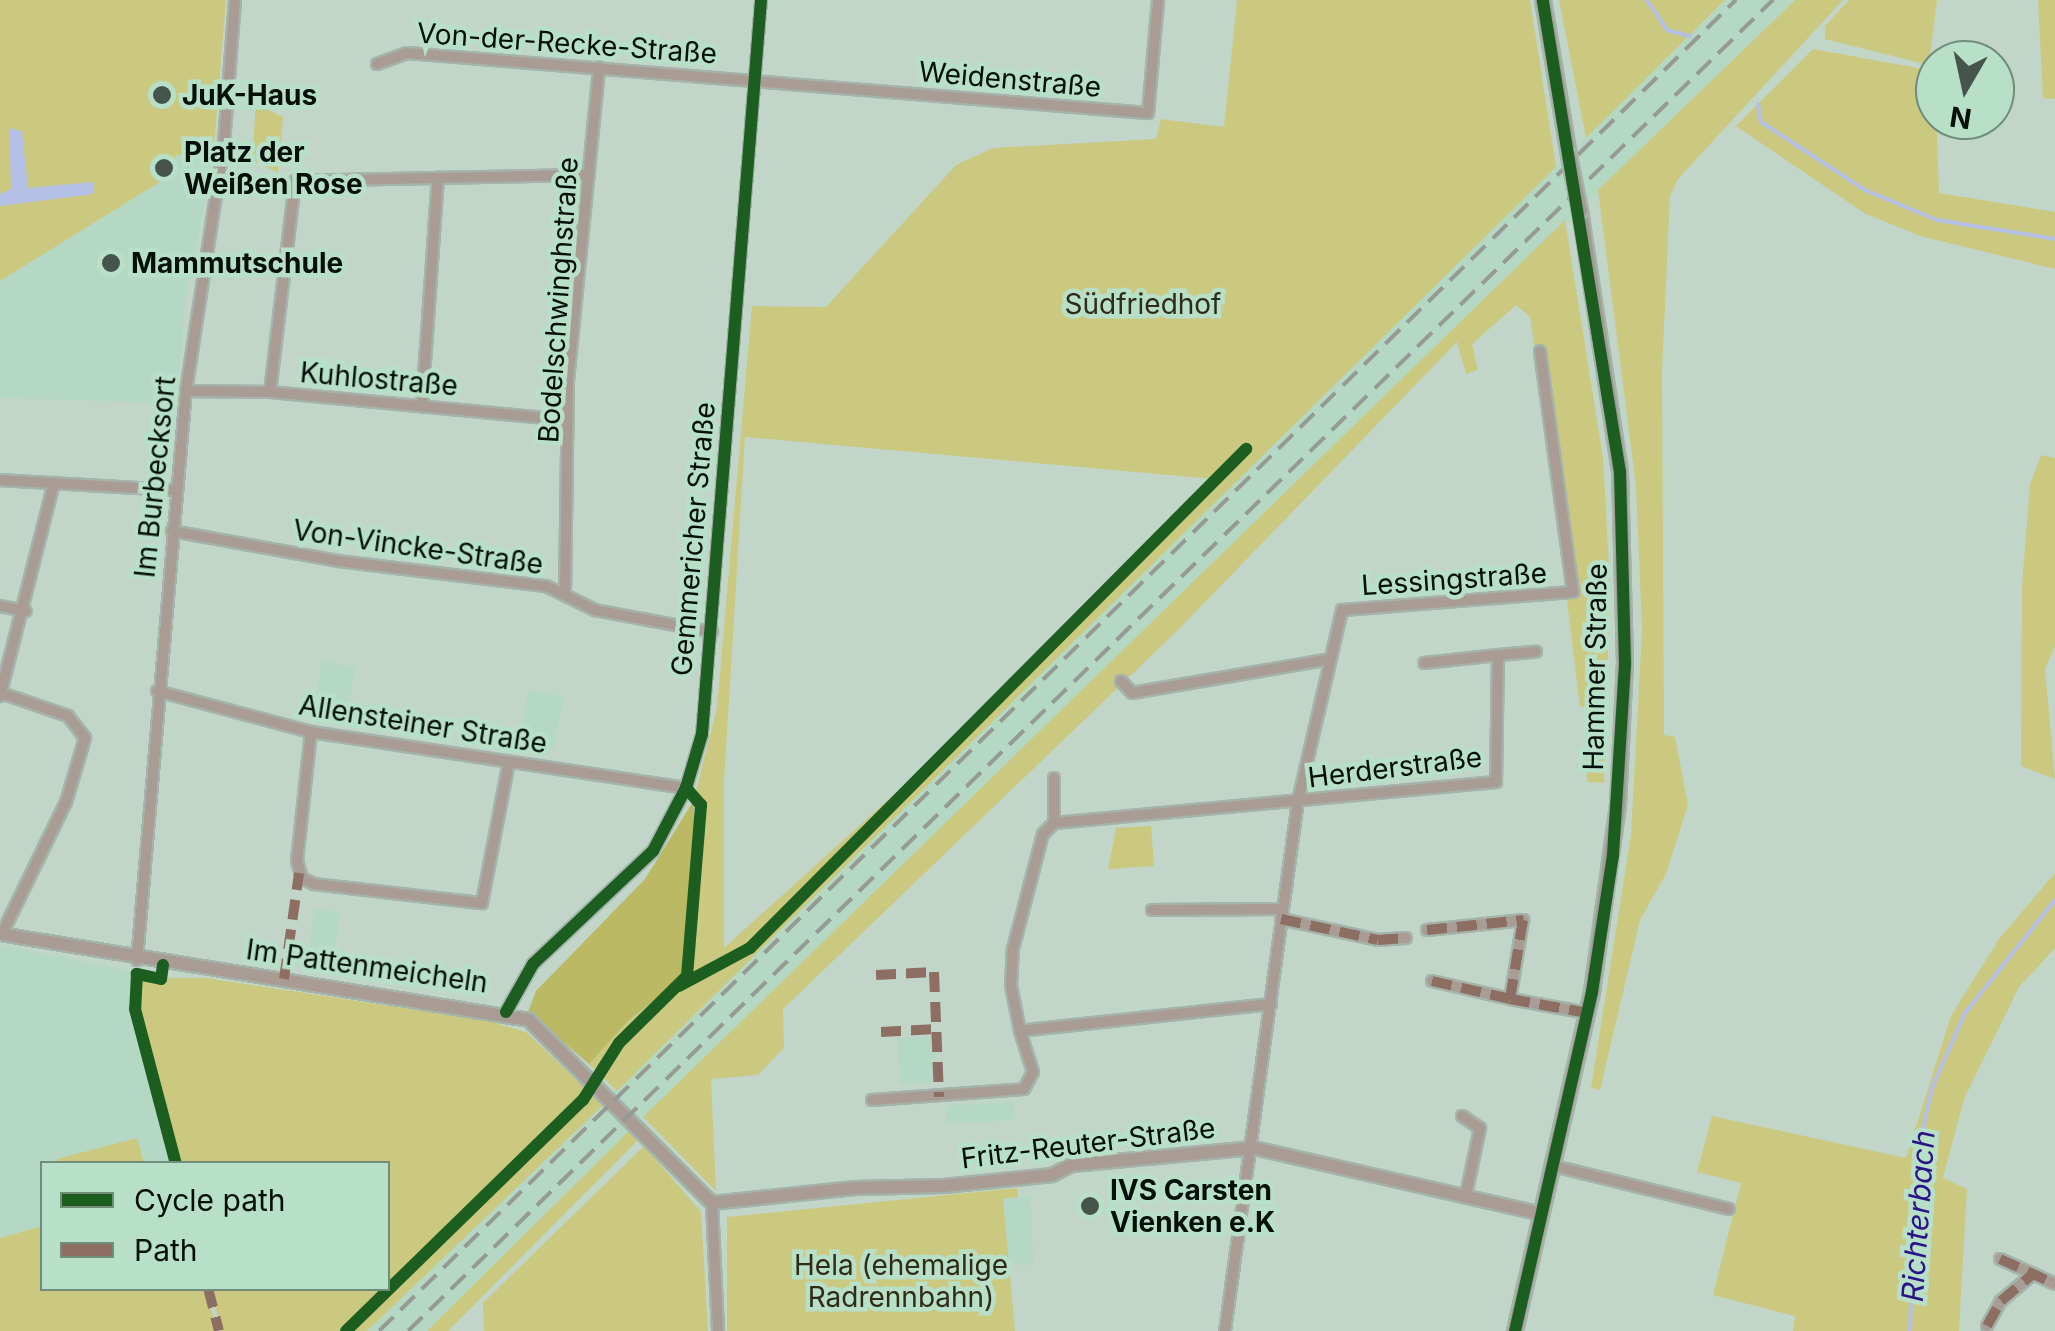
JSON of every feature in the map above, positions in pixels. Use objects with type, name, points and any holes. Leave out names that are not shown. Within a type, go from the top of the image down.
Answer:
[{"type":"main road","name":"Hammer Straße","points":[[1515,1331],[1588,1013],[1613,855],[1625,663],[1620,472],[1543,0]]},
{"type":"street","name":"Im Burbecksort","points":[[137,960],[156,691],[186,391],[224,143],[235,0]]},
{"type":"street","name":"Gemmericher Straße","points":[[506,1012],[532,964],[642,864],[686,788],[702,734],[761,0]]},
{"type":"street","name":"Weidenstraße","points":[[756,79],[1148,113],[1158,0]]},
{"type":"street","name":"Von-der-Recke-Straße","points":[[378,64],[408,53],[756,79]]},
{"type":"street","name":"Bodelschwinghstraße","points":[[566,595],[568,420],[599,68]]},
{"type":"street","points":[[270,392],[295,182],[590,176]]},
{"type":"street","points":[[422,405],[438,178]]},
{"type":"street","name":"Lessingstraße","points":[[1228,1330],[1298,801],[1342,610],[1573,592],[1540,352]]},
{"type":"street","name":"Kuhlostraße","points":[[186,391],[270,392],[568,420]]},
{"type":"street","points":[[0,480],[176,490]]},
{"type":"street","points":[[1,934],[66,802],[84,738],[68,716],[1,695],[26,611],[54,484]]},
{"type":"street","name":"Von-Vincke-Straße","points":[[172,531],[338,561],[546,586],[595,610],[712,632]]},
{"type":"street","points":[[0,606],[26,611]]},
{"type":"street","points":[[1424,662],[1536,652]]},
{"type":"street","name":"Herderstraße","points":[[1298,801],[1496,782],[1498,655]]},
{"type":"street","points":[[1121,681],[1132,694],[1330,659]]},
{"type":"street","name":"Allensteiner Straße","points":[[156,691],[311,732],[686,788]]},
{"type":"street","points":[[311,732],[298,867],[307,882],[325,886],[482,903],[508,762]]},
{"type":"street","points":[[872,1100],[1024,1089],[1033,1072],[1011,985],[1013,949],[1034,858],[1054,823],[1054,778]]},
{"type":"street","points":[[1054,823],[1298,801]]},
{"type":"street","points":[[1152,910],[1282,914],[1378,940],[1406,938]]},
{"type":"street","points":[[1427,930],[1523,920],[1510,998]]},
{"type":"street","name":"Im Pattenmeicheln","points":[[1,934],[137,960],[506,1012],[554,1038],[712,1203]]},
{"type":"street","points":[[1432,981],[1588,1013]]},
{"type":"street","points":[[1020,1031],[1271,1004]]},
{"type":"street","points":[[1462,1116],[1480,1128],[1466,1195]]},
{"type":"street","name":"Fritz-Reuter-Straße","points":[[712,1203],[856,1188],[944,1186],[1052,1175],[1072,1165],[1254,1148],[1334,1171],[1365,1171],[1543,1214]]},
{"type":"street","points":[[1554,1166],[1729,1208]]},
{"type":"street","points":[[712,1203],[718,1331]]},
{"type":"street","points":[[2000,1258],[2055,1284]]},
{"type":"street","points":[[1987,1326],[2000,1301],[2032,1274]]},
{"type":"shaded area","points":[[1726,0],[1794,0],[427,1331],[368,1331]]},
{"type":"shaded area","name":"Mammutschule","points":[[175,155],[213,159],[185,303],[177,403],[0,398],[0,281],[171,175]]},
{"type":"shaded area","points":[[322,661],[355,667],[346,720],[313,714]]},
{"type":"shaded area","points":[[528,690],[563,696],[554,748],[519,742]]},
{"type":"shaded area","points":[[694,800],[694,896],[683,978],[628,1021],[589,1064],[528,1012],[536,991],[645,879]]},
{"type":"shaded area","points":[[314,909],[340,912],[334,957],[309,954]]},
{"type":"shaded area","points":[[0,945],[130,971],[174,1161],[40,1161],[40,1227],[0,1238]]},
{"type":"shaded area","points":[[934,1036],[937,1082],[900,1084],[897,1039]]},
{"type":"shaded area","points":[[1014,1102],[1015,1120],[947,1124],[946,1106]]},
{"type":"shaded area","points":[[1030,1196],[1034,1265],[1017,1265],[1007,1260],[1003,1198]]},
{"type":"green space","points":[[0,0],[226,0],[213,159],[176,155],[171,175],[0,281]]},
{"type":"green space","name":"Südfriedhof","points":[[1237,0],[1530,0],[1556,167],[617,1091],[589,1064],[627,1022],[683,979],[690,950],[699,812],[694,799],[717,708],[752,306],[826,307],[956,165],[993,148],[1156,139],[1161,119],[1224,127]],"holes":[[[745,437],[1213,479],[952,742],[724,948],[724,782]]]},
{"type":"green space","points":[[1559,0],[1725,0],[1586,138]]},
{"type":"green space","points":[[1795,0],[1843,0],[1678,179],[1670,196],[1662,371],[1664,735],[1675,737],[1688,805],[1666,874],[1640,920],[1600,1090],[1591,1088],[1631,835],[1642,630],[1636,486],[1598,190]]},
{"type":"green space","points":[[1849,0],[1937,0],[1932,40],[1915,40],[1915,62],[1825,39],[1825,26]]},
{"type":"green space","points":[[2038,0],[2055,0],[2055,99],[2043,98]]},
{"type":"green space","points":[[1813,49],[1915,67],[1915,140],[1937,140],[1939,193],[2055,212],[2055,269],[1920,236],[1864,213],[1736,126]]},
{"type":"green space","points":[[256,104],[283,117],[278,173],[252,160]]},
{"type":"green space","points":[[1565,220],[1603,458],[1610,585],[1604,783],[1587,782],[1586,707],[1580,707],[1543,404],[1530,317],[1516,305],[1472,344],[1478,370],[1466,374],[1457,342],[1177,631],[783,1009],[784,1048],[758,1075],[711,1079],[716,1191],[643,1117]]},
{"type":"green space","points":[[2041,455],[2055,458],[2055,646],[2045,669],[2055,779],[2021,766],[2022,585],[2030,485]]},
{"type":"green space","points":[[1151,826],[1154,866],[1108,869],[1116,828]]},
{"type":"green space","points":[[2055,873],[2055,948],[2019,987],[1964,1099],[1943,1178],[1967,1189],[1959,1331],[1793,1331],[1795,1316],[1713,1295],[1741,1183],[1697,1172],[1712,1116],[1906,1158],[1951,1016],[1999,939]]},
{"type":"green space","points":[[143,978],[207,978],[489,1021],[526,1032],[603,1105],[367,1331],[222,1331],[211,1291],[390,1291],[390,1161],[176,1161],[136,1008]]},
{"type":"green space","points":[[629,1131],[638,1140],[448,1331],[427,1331]]},
{"type":"green space","points":[[137,1138],[143,1161],[58,1161]]},
{"type":"green space","points":[[644,1146],[701,1212],[708,1331],[484,1331],[483,1303]]},
{"type":"green space","name":"Hela (ehemalige Radrennbahn)","points":[[1017,1188],[1018,1197],[1003,1199],[1015,1331],[727,1331],[727,1217]]},
{"type":"green space","points":[[40,1227],[40,1291],[207,1291],[217,1331],[0,1331],[0,1238]]},
{"type":"water","points":[[9,128],[22,131],[28,188],[93,182],[94,194],[0,206],[0,194],[11,189]]},
{"type":"waterway","name":"Richterbach","points":[[1647,0],[1667,30],[1690,36]]},
{"type":"waterway","name":"Richterbach","points":[[1758,104],[1761,122],[1865,190],[1937,220],[2055,239]]},
{"type":"waterway","name":"Richterbach","points":[[1910,1331],[1916,1161],[1932,1088],[1965,1013],[2055,900]]},
{"type":"railway","points":[[379,1331],[1736,0]]},
{"type":"railway","points":[[408,1331],[1773,0]]},
{"type":"marked path","points":[[284,979],[299,873]]},
{"type":"marked path","points":[[1281,919],[1378,940],[1406,938]]},
{"type":"marked path","points":[[1427,930],[1523,920],[1510,999],[1588,1013]]},
{"type":"marked path","points":[[876,975],[934,972],[939,1097]]},
{"type":"marked path","points":[[1432,981],[1510,999]]},
{"type":"marked path","points":[[881,1032],[937,1029]]},
{"type":"marked path","points":[[2000,1259],[2055,1284]]},
{"type":"marked path","points":[[1987,1326],[2001,1301],[2033,1274]]},
{"type":"marked path","points":[[209,1291],[219,1331]]},
{"type":"cycle path","points":[[506,1012],[533,964],[653,851],[686,788],[702,734],[761,0]]},
{"type":"cycle path","points":[[1515,1331],[1592,992],[1613,855],[1625,663],[1620,472],[1543,0]]},
{"type":"cycle path","points":[[679,986],[750,948],[1246,449]]},
{"type":"cycle path","points":[[390,1288],[583,1100],[619,1043],[687,976],[701,805],[686,788]]},
{"type":"cycle path","points":[[163,965],[161,979],[137,974],[135,1009],[175,1161]]},
{"type":"cycle path","points":[[346,1331],[387,1291]]},
{"type":"place","name":"JuK-Haus","points":[[162,95]]},
{"type":"place","name":"Platz der Weißen Rose","points":[[164,168]]},
{"type":"place","name":"Mammutschule","points":[[111,263]]},
{"type":"place","name":"IVS Carsten Vienken e.K","points":[[1090,1206]]}]
